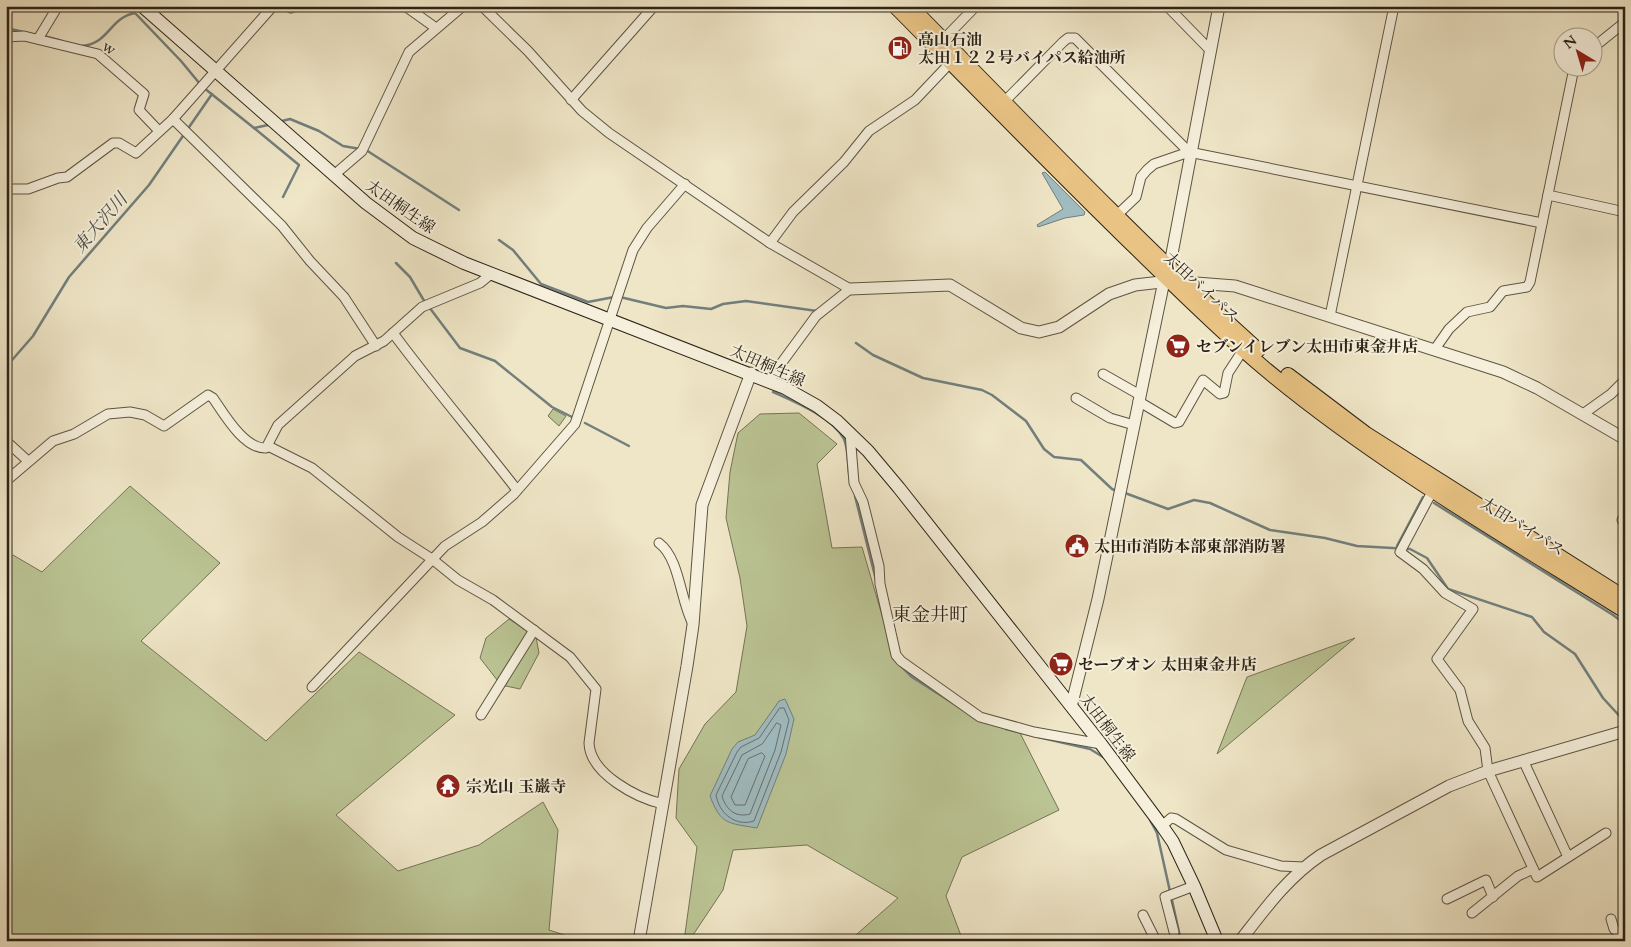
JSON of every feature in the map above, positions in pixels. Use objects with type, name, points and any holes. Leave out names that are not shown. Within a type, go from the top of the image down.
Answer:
[{"type":"highway","name":"太田バイパス","points":[[895,6],[1244,350],[1332,421],[1433,490],[1625,611]]},
{"type":"highway","name":"太田バイパス","points":[[910,6],[1117,215],[1167,276],[1186,282],[1270,361],[1366,434],[1625,598]]},
{"type":"main road","name":"太田桐生線","points":[[142,6],[334,175],[413,238],[490,274],[769,380],[817,406],[850,433],[899,488],[1102,744],[1162,826],[1173,842],[1217,941]]},
{"type":"street","points":[[39,37],[58,6]]},
{"type":"street","points":[[6,192],[13,189],[28,189],[58,178],[67,177],[113,143],[119,143],[136,153],[173,119],[273,6]]},
{"type":"street","points":[[287,6],[291,8],[292,6]]},
{"type":"street","points":[[405,6],[436,28]]},
{"type":"street","points":[[334,175],[363,149],[409,52],[463,6]]},
{"type":"street","points":[[482,6],[528,52],[570,100],[609,133],[770,243],[850,288],[950,286],[1021,328],[1039,332],[1059,327],[1094,304],[1122,289],[1167,276]]},
{"type":"street","points":[[570,100],[608,61],[654,6]]},
{"type":"street","points":[[943,40],[976,6]]},
{"type":"street","points":[[1167,6],[1210,50]]},
{"type":"street","points":[[1072,703],[1098,599],[1139,398],[1167,276],[1219,6]]},
{"type":"street","points":[[1330,316],[1394,6]]},
{"type":"street","points":[[1604,38],[1625,22]]},
{"type":"street","name":"w","points":[[6,37],[39,37],[98,54],[144,94],[139,110],[159,131]]},
{"type":"street","points":[[1004,102],[1068,38],[1074,38],[1190,152]]},
{"type":"street","points":[[770,243],[793,212],[844,162],[869,131],[915,100],[951,62]]},
{"type":"street","points":[[1435,349],[1449,329],[1468,312],[1490,307],[1503,292],[1529,285],[1572,78]]},
{"type":"street","points":[[173,119],[282,226],[310,261],[344,297],[376,346]]},
{"type":"street","points":[[1117,215],[1136,197],[1146,170],[1154,164],[1190,152],[1542,223]]},
{"type":"street","points":[[312,687],[432,558],[450,542],[482,522],[517,490],[578,418],[633,250],[647,228],[685,184]]},
{"type":"street","points":[[1548,195],[1625,212]]},
{"type":"street","points":[[268,446],[278,425],[355,356],[376,346],[427,305],[480,284],[490,274]]},
{"type":"street","points":[[1186,282],[1235,286],[1435,349],[1511,376],[1537,388],[1625,439]]},
{"type":"street","points":[[769,380],[816,316],[850,288]]},
{"type":"street","points":[[393,333],[440,396],[474,434],[517,490]]},
{"type":"street","points":[[1104,374],[1175,423],[1179,422],[1204,380],[1220,394],[1224,393],[1228,373],[1244,350]]},
{"type":"street","points":[[639,941],[693,625],[702,505],[751,373]]},
{"type":"street","points":[[1583,414],[1611,394],[1625,380]]},
{"type":"street","points":[[6,481],[53,441],[74,434],[108,414],[130,412],[145,415],[164,426],[208,395],[213,398],[233,428],[260,448],[268,446],[312,468],[398,536],[432,558],[458,580],[493,600],[570,657],[595,686],[596,700],[589,743],[589,750],[594,759],[611,779],[626,790],[644,800],[663,804]]},
{"type":"street","points":[[1076,398],[1110,418],[1134,425]]},
{"type":"street","points":[[850,433],[854,483],[863,502],[879,566],[880,584],[896,655],[980,717],[1088,744],[1102,744]]},
{"type":"street","points":[[6,441],[28,461]]},
{"type":"street","points":[[1433,490],[1400,552],[1423,569],[1446,593],[1473,609],[1437,659],[1460,690],[1468,720],[1485,748],[1488,771],[1537,877],[1606,833]]},
{"type":"street","points":[[659,543],[671,555],[686,612],[693,625]]},
{"type":"street","points":[[481,715],[534,630]]},
{"type":"street","points":[[1240,941],[1282,887],[1304,866],[1449,786],[1523,760],[1625,731]]},
{"type":"street","points":[[1523,760],[1568,857]]},
{"type":"street","points":[[1162,826],[1171,818],[1226,850],[1244,857],[1281,866],[1304,866]]},
{"type":"street","points":[[1472,913],[1518,876],[1533,869]]},
{"type":"street","points":[[1447,899],[1486,880],[1493,897]]},
{"type":"street","points":[[1174,932],[1164,897],[1194,886]]},
{"type":"street","points":[[1143,915],[1156,941]]},
{"type":"street","points":[[1611,919],[1614,929],[1624,937],[1624,941]]},
{"type":"green space","points":[[553,409],[566,416],[559,426],[548,416]]},
{"type":"green space","points":[[799,413],[837,444],[817,464],[832,548],[862,547],[896,663],[978,720],[1020,733],[1059,810],[962,857],[946,896],[963,941],[849,941],[898,898],[807,845],[733,850],[723,890],[689,941],[684,941],[697,847],[676,818],[679,769],[705,724],[736,692],[747,626],[740,578],[726,518],[730,472],[738,433],[760,414]]},
{"type":"green space","points":[[130,486],[220,563],[141,641],[266,741],[359,652],[455,715],[336,815],[398,871],[479,845],[543,802],[558,830],[549,930],[583,941],[6,941],[6,560],[13,555],[42,572]]},
{"type":"green space","points":[[509,619],[536,637],[539,653],[520,689],[501,685],[480,658],[486,638]]},
{"type":"green space","points":[[1355,638],[1217,754],[1247,677]]},
{"type":"water","points":[[1045,172],[1085,212],[1084,215],[1065,218],[1038,227],[1037,225],[1063,209],[1042,173]]},
{"type":"water","points":[[785,699],[794,719],[786,754],[757,828],[727,821],[718,813],[710,796],[732,749],[738,742],[755,735],[779,701]]},
{"type":"waterway","points":[[82,46],[98,40],[120,20],[135,13],[181,61],[200,84]]},
{"type":"waterway","points":[[6,31],[11,29],[23,32]]},
{"type":"waterway","points":[[44,36],[62,41]]},
{"type":"waterway","points":[[204,88],[254,128],[268,125]]},
{"type":"waterway","name":"東大沢川","points":[[6,367],[33,336],[69,277],[149,185],[212,94]]},
{"type":"waterway","points":[[282,121],[290,119],[319,131],[343,146],[366,150],[459,210]]},
{"type":"waterway","points":[[254,128],[299,165],[283,197]]},
{"type":"waterway","points":[[499,240],[513,250],[541,284],[588,302],[614,297]]},
{"type":"waterway","points":[[396,263],[410,277],[423,299],[460,348],[495,361],[552,407],[574,418]]},
{"type":"waterway","points":[[620,297],[666,308],[683,306],[711,309],[723,304],[746,301],[817,311]]},
{"type":"waterway","points":[[856,343],[873,355],[923,378],[982,390],[992,395],[1026,421],[1044,449],[1054,457],[1081,460],[1112,489],[1117,491]]},
{"type":"waterway","points":[[773,392],[812,411],[838,431],[844,439],[849,473]]},
{"type":"waterway","points":[[585,423],[629,446]]},
{"type":"waterway","points":[[1125,493],[1168,509],[1194,500],[1210,503],[1270,530],[1325,538],[1357,546],[1410,549],[1427,558],[1448,589],[1532,617],[1544,632],[1575,654],[1603,698],[1625,722]]},
{"type":"waterway","points":[[855,496],[876,580]]},
{"type":"waterway","points":[[1397,546],[1423,497]]},
{"type":"waterway","points":[[1434,503],[1625,624]]},
{"type":"waterway","points":[[893,658],[912,677],[959,707]]},
{"type":"waterway","points":[[1006,729],[1030,735]]},
{"type":"waterway","points":[[1038,737],[1090,749],[1103,757]]},
{"type":"waterway","points":[[1150,820],[1157,833],[1181,941]]},
{"type":"place","name":"高山石油 太田１２２号バイパス給油所","points":[[900,48]]},
{"type":"place","name":"セブンイレブン太田市東金井店","points":[[1178,346]]},
{"type":"place","name":"太田市消防本部東部消防署","points":[[1077,546]]},
{"type":"place","name":"セーブオン 太田東金井店","points":[[1061,664]]},
{"type":"place","name":"宗光山 玉巌寺","points":[[448,786]]},
{"type":"district","name":"東金井町","points":[[930,614]]}]
